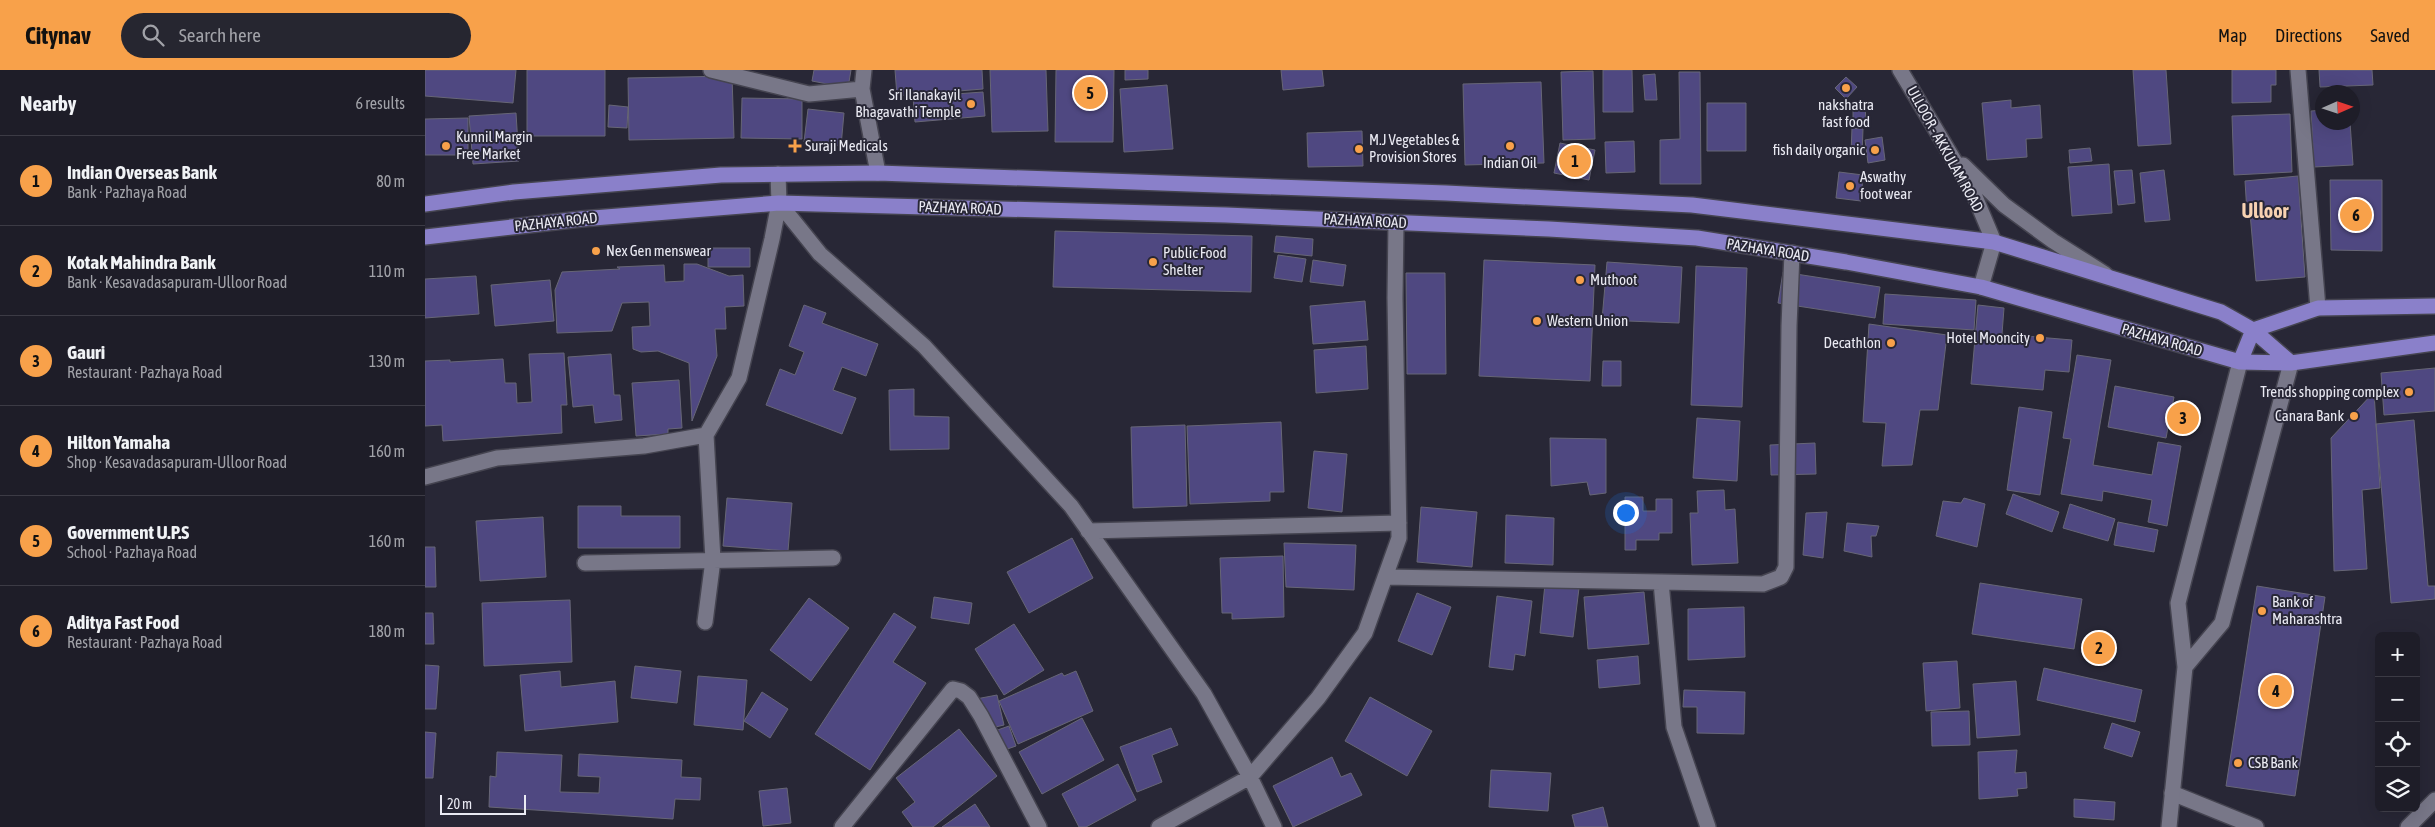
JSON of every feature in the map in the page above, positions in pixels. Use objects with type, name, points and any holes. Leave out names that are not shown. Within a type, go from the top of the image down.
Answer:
[{"type":"main road","points":[[425,204],[514,192],[721,175],[878,173],[1446,193],[1692,205],[1994,242],[2221,312],[2253,330],[2291,363]]},
{"type":"main road","name":"PAZHAYA ROAD","points":[[425,237],[581,219],[779,203],[1227,215],[1697,238],[1981,287],[2240,362],[2291,363],[2435,343]]},
{"type":"main road","points":[[2240,362],[2253,330],[2318,308],[2435,306]]},
{"type":"street","points":[[711,70],[809,94],[863,89]]},
{"type":"street","points":[[864,70],[863,89],[878,173]]},
{"type":"street","name":"ULLOOR - AKKULAM ROAD","points":[[1900,70],[1973,192],[1994,242]]},
{"type":"street","points":[[2298,70],[2318,308]]},
{"type":"street","points":[[1947,150],[2003,205],[2053,241],[2111,278]]},
{"type":"street","points":[[705,622],[713,560],[705,435],[739,378],[779,203],[778,174]]},
{"type":"street","points":[[779,203],[820,254],[924,346],[1071,506],[1204,694],[1250,778],[1274,827]]},
{"type":"street","points":[[1159,827],[1250,778],[1319,698],[1365,633],[1399,538],[1396,223]]},
{"type":"street","points":[[1981,287],[1994,242]]},
{"type":"street","points":[[1385,577],[1763,584],[1781,577],[1786,567],[1789,326],[1792,253]]},
{"type":"street","points":[[2169,827],[2185,667],[2178,603],[2240,362]]},
{"type":"street","points":[[2185,667],[2222,623],[2291,363]]},
{"type":"street","points":[[425,477],[497,458],[644,446],[705,435]]},
{"type":"street","points":[[1088,530],[1399,523]]},
{"type":"street","points":[[585,563],[833,558]]},
{"type":"street","points":[[1661,582],[1673,727],[1707,827]]},
{"type":"street","points":[[843,827],[953,689],[961,691],[969,697],[981,716],[1039,827]]},
{"type":"street","points":[[2172,793],[2256,827]]},
{"type":"street","points":[[2408,827],[2435,800]]},
{"type":"building","points":[[425,70],[516,70],[513,103],[425,96]]},
{"type":"building","points":[[527,70],[605,70],[605,136],[527,136]]},
{"type":"building","points":[[814,70],[851,70],[848,88],[812,81]]},
{"type":"building","points":[[895,70],[982,70],[983,89],[897,96]]},
{"type":"building","points":[[990,70],[1046,70],[1048,131],[992,132]]},
{"type":"building","points":[[1056,70],[1114,70],[1113,142],[1055,142]]},
{"type":"building","points":[[1125,70],[1148,70],[1148,79],[1125,80]]},
{"type":"building","points":[[1281,70],[1322,70],[1324,86],[1283,90]]},
{"type":"building","points":[[1603,70],[1632,70],[1633,112],[1603,112]]},
{"type":"building","points":[[2133,70],[2166,70],[2171,144],[2138,146]]},
{"type":"building","points":[[2232,70],[2276,70],[2276,85],[2271,85],[2271,102],[2232,103]]},
{"type":"building","points":[[2319,70],[2372,70],[2373,85],[2320,85]]},
{"type":"building","points":[[1593,71],[1595,139],[1563,140],[1561,72]]},
{"type":"building","points":[[1679,72],[1700,72],[1701,184],[1660,184],[1660,140],[1680,139]]},
{"type":"building","points":[[1655,74],[1657,100],[1645,100],[1643,75]]},
{"type":"building","points":[[732,76],[734,138],[629,140],[628,78]]},
{"type":"building","name":"nakshatra fast food","points":[[1846,77],[1857,87],[1846,99],[1835,88]]},
{"type":"building","points":[[1541,82],[1544,163],[1465,165],[1463,84]]},
{"type":"building","points":[[1167,85],[1173,149],[1124,152],[1120,89]]},
{"type":"building","points":[[983,92],[985,116],[915,122],[913,97]]},
{"type":"building","points":[[742,98],[802,99],[802,139],[741,138]]},
{"type":"building","points":[[2011,100],[2011,108],[2040,105],[2042,138],[2026,139],[2027,157],[1987,160],[1982,103]]},
{"type":"building","points":[[1707,103],[1746,103],[1746,151],[1707,151]]},
{"type":"building","points":[[609,105],[628,107],[627,128],[608,127]]},
{"type":"building","points":[[1853,106],[1865,106],[1866,121],[1853,121]]},
{"type":"building","points":[[808,109],[844,113],[841,146],[804,142]]},
{"type":"building","points":[[2311,111],[2315,111],[2315,130],[2351,130],[2353,165],[2314,167]]},
{"type":"building","points":[[516,113],[519,161],[473,164],[469,116]]},
{"type":"building","points":[[2290,114],[2292,172],[2234,175],[2232,116]]},
{"type":"building","points":[[468,118],[468,155],[425,155],[425,119]]},
{"type":"building","points":[[1852,128],[1863,129],[1862,155],[1851,154]]},
{"type":"building","points":[[1362,131],[1363,166],[1308,167],[1307,133]]},
{"type":"building","name":"fish daily organic","points":[[1882,137],[1885,160],[1868,163],[1865,140]]},
{"type":"building","points":[[1634,141],[1635,172],[1606,173],[1605,142]]},
{"type":"building","points":[[1560,143],[1595,150],[1589,180],[1554,173]]},
{"type":"building","points":[[2090,148],[2092,161],[2070,163],[2069,150]]},
{"type":"building","points":[[2109,164],[2112,213],[2072,216],[2068,167]]},
{"type":"building","points":[[2132,170],[2135,203],[2118,205],[2114,171]]},
{"type":"building","points":[[2164,170],[2170,220],[2145,222],[2140,173]]},
{"type":"building","name":"Aswathy foot wear","points":[[1839,172],[1863,175],[1861,201],[1836,198]]},
{"type":"building","points":[[2298,176],[2305,277],[2256,281],[2250,213],[2247,213],[2245,181]]},
{"type":"building","points":[[2330,180],[2382,180],[2382,251],[2331,250]]},
{"type":"building","name":"Public Food Shelter","points":[[1055,231],[1252,236],[1251,292],[1053,287]]},
{"type":"building","points":[[1276,236],[1313,239],[1312,256],[1274,252]]},
{"type":"building","points":[[708,248],[750,248],[750,267],[708,267]]},
{"type":"building","points":[[1278,255],[1306,259],[1302,282],[1274,278]]},
{"type":"building","points":[[1313,260],[1346,265],[1343,286],[1310,282]]},
{"type":"building","name":"Western Union","points":[[1484,260],[1595,265],[1590,381],[1479,376]]},
{"type":"building","points":[[1607,262],[1682,267],[1679,323],[1602,320]]},
{"type":"building","points":[[684,264],[697,264],[729,276],[743,275],[744,306],[725,307],[726,329],[715,329],[717,356],[692,421],[689,363],[658,351],[641,352],[633,349],[632,327],[650,326],[649,302],[622,303],[612,331],[557,333],[555,290],[562,272],[664,265],[665,282],[684,281]]},
{"type":"building","points":[[1696,266],[1747,268],[1742,407],[1691,405]]},
{"type":"building","points":[[1783,272],[1880,287],[1875,318],[1778,303]]},
{"type":"building","points":[[1406,273],[1445,273],[1446,374],[1407,374]]},
{"type":"building","points":[[476,276],[479,314],[425,318],[425,279]]},
{"type":"building","points":[[550,280],[554,321],[495,326],[491,285]]},
{"type":"building","points":[[1885,294],[1976,300],[1974,330],[1883,324]]},
{"type":"building","points":[[1365,301],[1368,340],[1313,344],[1310,306]]},
{"type":"building","points":[[804,305],[826,313],[822,323],[878,344],[866,376],[842,367],[833,390],[856,398],[842,434],[766,405],[780,369],[795,375],[804,352],[789,346]]},
{"type":"building","points":[[1978,305],[2004,308],[2002,334],[2072,340],[2069,372],[2045,370],[2043,390],[1971,384]]},
{"type":"building","points":[[1869,324],[1947,335],[1938,410],[1920,410],[1912,465],[1882,466],[1886,423],[1863,422]]},
{"type":"building","points":[[1366,346],[1368,389],[1316,393],[1314,350]]},
{"type":"building","points":[[564,353],[567,405],[561,405],[562,433],[443,441],[442,425],[425,426],[425,361],[450,360],[450,362],[503,359],[505,383],[516,383],[517,403],[532,402],[529,354]]},
{"type":"building","points":[[611,354],[614,395],[620,395],[622,420],[595,423],[593,405],[573,407],[568,357]]},
{"type":"building","points":[[2077,355],[2111,360],[2093,465],[2152,475],[2158,442],[2181,446],[2167,526],[2148,522],[2152,500],[2103,491],[2102,501],[2061,494],[2071,439],[2063,438]]},
{"type":"building","points":[[1603,361],[1621,361],[1621,386],[1602,386]]},
{"type":"building","name":"Trends shopping complex","points":[[2435,368],[2435,411],[2384,415],[2381,373]]},
{"type":"building","points":[[679,380],[682,428],[668,429],[668,434],[636,436],[632,383]]},
{"type":"building","points":[[2115,386],[2174,397],[2166,438],[2108,427]]},
{"type":"building","points":[[914,389],[914,416],[949,417],[949,449],[890,450],[889,390]]},
{"type":"building","points":[[2374,392],[2380,488],[2362,490],[2367,569],[2334,571],[2331,438]]},
{"type":"building","points":[[2019,407],[2052,412],[2040,495],[2007,490]]},
{"type":"building","points":[[1697,418],[1740,421],[1737,481],[1693,478]]},
{"type":"building","points":[[2414,420],[2428,586],[2435,586],[2435,599],[2391,603],[2376,424]]},
{"type":"building","points":[[1281,422],[1284,492],[1270,492],[1270,501],[1190,504],[1187,426]]},
{"type":"building","points":[[1185,425],[1187,506],[1133,508],[1131,427]]},
{"type":"building","points":[[1550,438],[1606,439],[1606,493],[1590,495],[1587,482],[1551,486]]},
{"type":"building","points":[[1815,443],[1816,474],[1771,475],[1770,445]]},
{"type":"building","points":[[1314,451],[1347,454],[1342,512],[1308,508]]},
{"type":"building","points":[[1724,490],[1725,510],[1735,509],[1738,563],[1692,565],[1690,513],[1698,513],[1697,491]]},
{"type":"building","points":[[2013,494],[2059,512],[2052,532],[2006,514]]},
{"type":"building","points":[[1625,497],[1643,497],[1643,511],[1656,511],[1656,499],[1672,499],[1672,533],[1659,533],[1659,540],[1636,540],[1636,550],[1625,550]]},
{"type":"building","points":[[727,498],[792,503],[788,551],[723,546]]},
{"type":"building","points":[[1964,498],[1985,504],[1977,547],[1936,536],[1943,501],[1961,503]]},
{"type":"building","points":[[2070,504],[2115,519],[2108,541],[2063,528]]},
{"type":"building","points":[[578,506],[621,506],[621,516],[680,516],[680,548],[578,548]]},
{"type":"building","points":[[1421,507],[1477,512],[1472,567],[1417,562]]},
{"type":"building","points":[[1827,512],[1823,558],[1803,555],[1806,513]]},
{"type":"building","points":[[1506,515],[1554,518],[1553,565],[1505,563]]},
{"type":"building","points":[[543,517],[546,577],[480,581],[476,521]]},
{"type":"building","points":[[2118,522],[2158,530],[2154,552],[2114,545]]},
{"type":"building","points":[[1847,523],[1879,526],[1876,536],[1871,536],[1872,557],[1844,551]]},
{"type":"building","points":[[1072,538],[1093,578],[1029,613],[1007,572]]},
{"type":"building","points":[[1284,543],[1356,545],[1354,590],[1286,587]]},
{"type":"building","points":[[425,547],[435,547],[436,587],[425,587]]},
{"type":"building","points":[[1283,556],[1284,617],[1232,619],[1232,613],[1222,613],[1220,558]]},
{"type":"building","points":[[1980,583],[2082,599],[2074,649],[1972,634]]},
{"type":"building","points":[[1545,584],[1579,588],[1573,637],[1540,633]]},
{"type":"building","points":[[2257,586],[2325,597],[2295,796],[2226,786]]},
{"type":"building","points":[[1644,592],[1649,644],[1588,649],[1584,597]]},
{"type":"building","points":[[1417,593],[1451,607],[1432,655],[1398,641]]},
{"type":"building","points":[[1497,596],[1532,601],[1525,656],[1515,654],[1513,670],[1489,667]]},
{"type":"building","points":[[934,597],[972,603],[969,624],[931,618]]},
{"type":"building","points":[[809,598],[849,628],[811,681],[770,650]]},
{"type":"building","points":[[570,600],[572,662],[484,666],[482,603]]},
{"type":"building","points":[[1744,607],[1745,657],[1688,660],[1688,609]]},
{"type":"building","points":[[425,613],[433,613],[434,644],[425,644]]},
{"type":"building","points":[[894,613],[916,627],[893,662],[926,683],[870,770],[815,734]]},
{"type":"building","points":[[1014,624],[1044,670],[1004,695],[975,649]]},
{"type":"building","points":[[1638,656],[1640,684],[1599,688],[1597,660]]},
{"type":"building","points":[[1957,661],[1960,708],[1926,711],[1923,663]]},
{"type":"building","points":[[425,665],[439,666],[436,709],[425,709]]},
{"type":"building","points":[[635,666],[681,671],[677,703],[631,698]]},
{"type":"building","points":[[2044,668],[2142,690],[2135,722],[2037,700]]},
{"type":"building","points":[[560,671],[561,687],[615,681],[618,722],[525,731],[520,675]]},
{"type":"building","points":[[1076,671],[1093,711],[1018,744],[999,701],[1062,673],[1064,676]]},
{"type":"building","points":[[698,676],[747,680],[743,730],[694,725]]},
{"type":"building","points":[[2016,681],[2020,735],[1977,738],[1973,684]]},
{"type":"building","points":[[1684,690],[1745,692],[1744,734],[1697,733],[1697,707],[1683,707]]},
{"type":"building","points":[[762,692],[788,709],[770,738],[744,721]]},
{"type":"building","points":[[997,695],[1004,725],[983,730],[976,699]]},
{"type":"building","points":[[1370,697],[1432,731],[1407,776],[1345,741]]},
{"type":"building","points":[[1969,711],[1970,745],[1932,746],[1931,712]]},
{"type":"building","points":[[1082,718],[1104,760],[1042,794],[1019,752]]},
{"type":"building","points":[[2112,723],[2140,732],[2132,757],[2104,748]]},
{"type":"building","points":[[1009,726],[1016,746],[996,753],[989,733]]},
{"type":"building","points":[[1171,728],[1178,745],[1152,755],[1162,782],[1137,792],[1120,747]]},
{"type":"building","points":[[959,729],[997,776],[933,827],[913,827],[902,812],[915,802],[896,778]]},
{"type":"building","points":[[425,732],[436,733],[433,778],[425,778]]},
{"type":"building","points":[[2017,750],[2015,773],[2026,772],[2027,788],[2017,789],[2018,796],[1979,799],[1978,752]]},
{"type":"building","points":[[497,752],[562,755],[560,792],[599,793],[600,777],[578,776],[579,754],[682,760],[681,777],[701,778],[700,800],[675,799],[673,819],[489,807],[490,776],[496,777]]},
{"type":"building","points":[[1332,757],[1341,777],[1351,773],[1362,795],[1293,827],[1273,786]]},
{"type":"building","points":[[1118,764],[1136,800],[1086,827],[1079,827],[1062,794]]},
{"type":"building","points":[[1491,770],[1551,773],[1548,811],[1489,807]]},
{"type":"building","points":[[787,788],[791,823],[763,826],[759,791]]},
{"type":"building","points":[[2074,799],[2115,802],[2114,820],[2074,817]]},
{"type":"building","points":[[975,804],[990,827],[942,827]]},
{"type":"building","points":[[1603,807],[1608,827],[1575,827],[1572,815]]},
{"type":"place","name":"nakshatra fast food","points":[[1846,88]]},
{"type":"place","name":"Government U.P.S","points":[[1090,93]]},
{"type":"place","name":"Sri Ilanakayil Bhagavathi Temple","points":[[971,104]]},
{"type":"place","name":"Kunnil Margin Free Market","points":[[446,146]]},
{"type":"place","name":"Suraji Medicals","points":[[795,146]]},
{"type":"place","name":"Indian Oil","points":[[1510,146]]},
{"type":"place","name":"M.J Vegetables & Provision Stores","points":[[1359,149]]},
{"type":"place","name":"fish daily organic","points":[[1875,150]]},
{"type":"place","name":"Indian Overseas Bank","points":[[1575,161]]},
{"type":"place","name":"Aswathy foot wear","points":[[1850,186]]},
{"type":"place","name":"Aditya Fast Food","points":[[2356,215]]},
{"type":"place","name":"Nex Gen menswear","points":[[596,251]]},
{"type":"place","name":"Public Food Shelter","points":[[1153,262]]},
{"type":"place","name":"Muthoot","points":[[1580,280]]},
{"type":"place","name":"Western Union","points":[[1537,321]]},
{"type":"place","name":"Hotel Mooncity","points":[[2040,338]]},
{"type":"place","name":"Decathlon","points":[[1891,343]]},
{"type":"place","name":"Trends shopping complex","points":[[2409,392]]},
{"type":"place","name":"Canara Bank","points":[[2354,416]]},
{"type":"place","name":"Gauri","points":[[2183,418]]},
{"type":"place","name":"Bank of Maharashtra","points":[[2262,611]]},
{"type":"place","name":"Kotak Mahindra Bank","points":[[2099,648]]},
{"type":"place","name":"Hilton Yamaha","points":[[2276,691]]},
{"type":"place","name":"CSB Bank","points":[[2238,763]]},
{"type":"district","name":"Ulloor","points":[[2265,211]]}]
